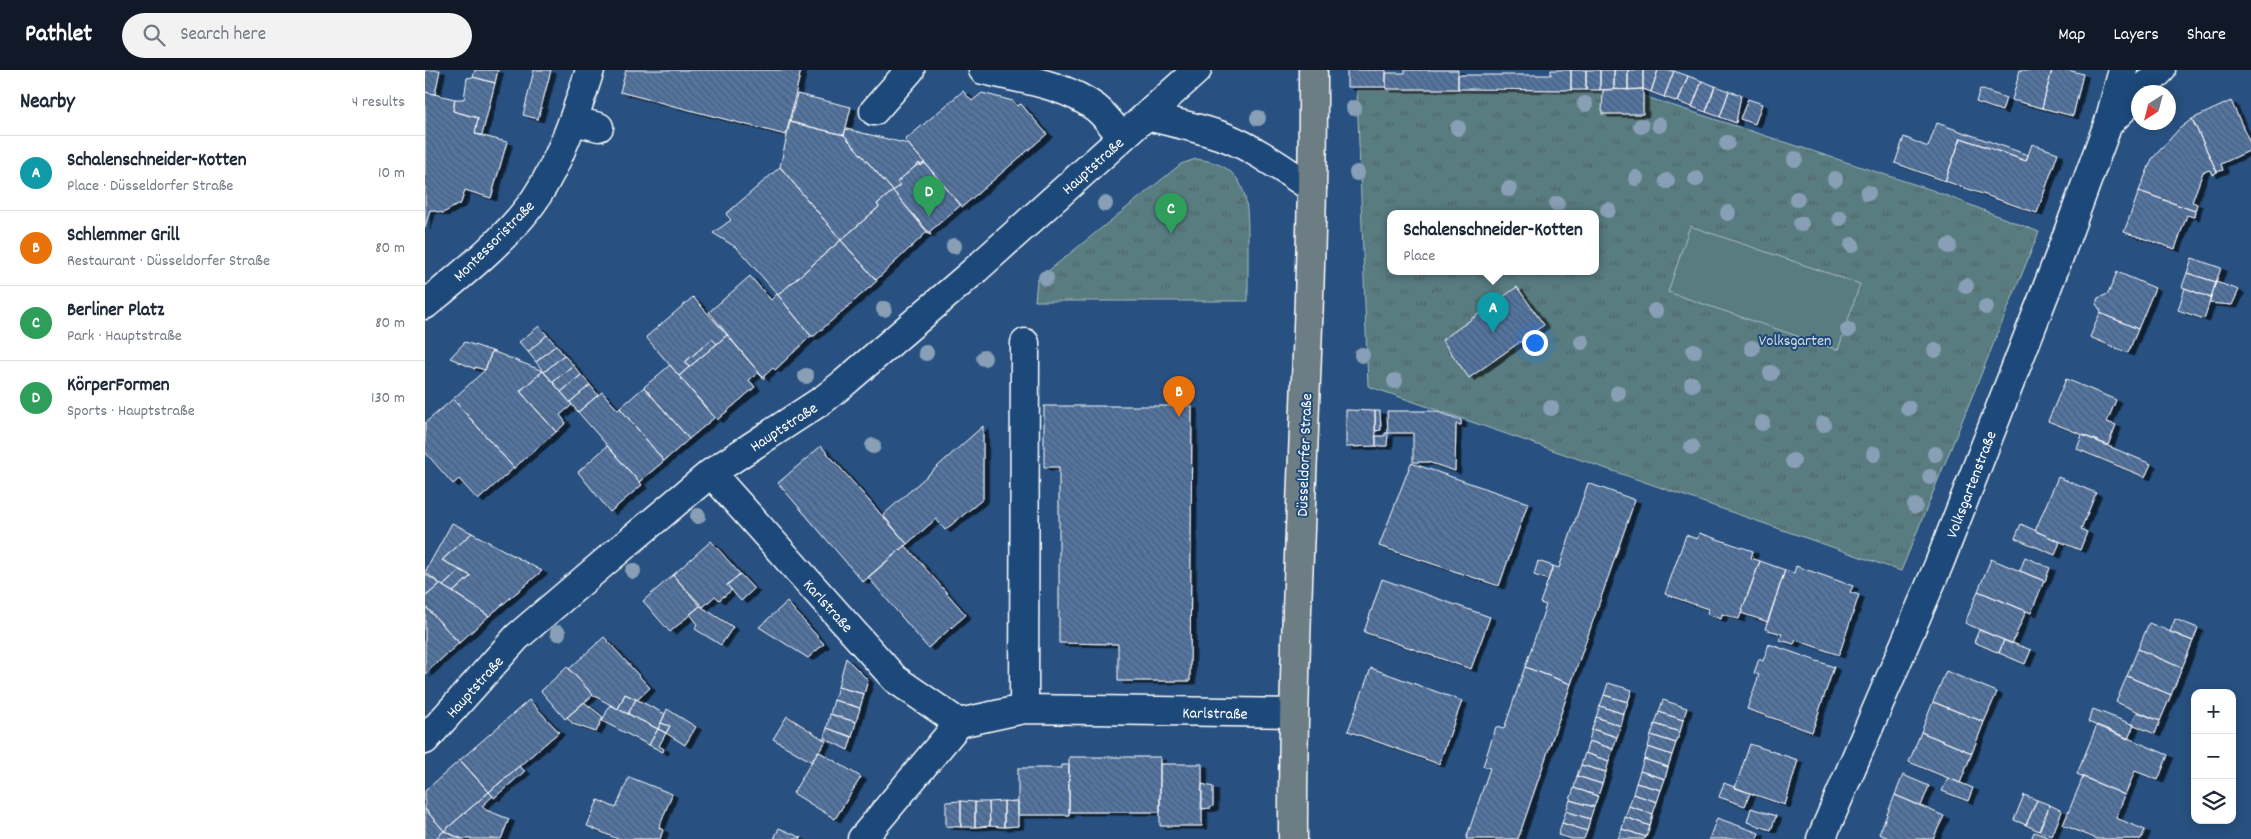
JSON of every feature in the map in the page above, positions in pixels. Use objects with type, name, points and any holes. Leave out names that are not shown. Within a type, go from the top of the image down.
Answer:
[{"type":"main road","name":"Düsseldorfer Straße","points":[[1293,839],[1293,714],[1312,188],[1313,70]]},
{"type":"street","name":"Montessoristraße","points":[[429,297],[491,247],[535,199],[586,124],[590,70]]},
{"type":"street","points":[[874,112],[910,70]]},
{"type":"street","points":[[983,70],[1055,88],[1088,103],[1097,109],[1122,137]]},
{"type":"street","name":"Hauptstraße","points":[[425,740],[517,637],[711,473],[824,399],[845,383],[973,272],[1197,70]]},
{"type":"street","name":"Volksgartenstraße","points":[[1821,839],[1939,564],[2059,257],[2108,124],[2123,70]]},
{"type":"street","name":"Volksgartenstraße","points":[[2147,85],[2161,70]]},
{"type":"street","name":"Volksgartenstraße","points":[[2108,124],[2131,101]]},
{"type":"street","points":[[1146,116],[1227,138],[1258,153],[1312,188]]},
{"type":"street","points":[[1024,709],[1025,343]]},
{"type":"street","name":"Karlstraße","points":[[711,473],[895,679],[959,723],[1024,709],[1293,714]]},
{"type":"street","points":[[862,839],[959,723]]},
{"type":"green space","name":"Volksgarten","points":[[1357,90],[1634,93],[1932,190],[2039,232],[1901,571],[1368,386]]},
{"type":"green space","points":[[1196,159],[1226,168],[1241,187],[1245,198],[1248,226],[1248,301],[1035,301],[1037,280],[1181,164]]},
{"type":"green space","points":[[1690,226],[1860,284],[1838,350],[1668,292]]},
{"type":"building","points":[[425,70],[440,70],[435,94],[425,92]]},
{"type":"building","points":[[475,70],[498,70],[495,83],[473,77]]},
{"type":"building","points":[[534,70],[551,70],[538,119],[523,115]]},
{"type":"building","points":[[626,70],[801,70],[786,135],[620,92]]},
{"type":"building","points":[[1347,70],[1386,70],[1386,87],[1347,87]]},
{"type":"building","points":[[1405,70],[1458,70],[1458,89],[1386,89],[1386,73],[1405,73]]},
{"type":"building","points":[[1551,70],[1571,70],[1571,90],[1458,89],[1458,75],[1551,75]]},
{"type":"building","points":[[1571,70],[1586,70],[1586,90],[1571,90]]},
{"type":"building","points":[[1586,70],[1600,70],[1600,90],[1586,90]]},
{"type":"building","points":[[1600,70],[1614,70],[1614,89],[1600,90]]},
{"type":"building","points":[[1614,70],[1628,70],[1628,90],[1614,89]]},
{"type":"building","points":[[1628,70],[1643,70],[1643,89],[1628,90]]},
{"type":"building","points":[[1643,70],[1658,70],[1651,92],[1643,89]]},
{"type":"building","points":[[1658,70],[1674,71],[1664,97],[1651,92]]},
{"type":"building","points":[[2020,70],[2052,70],[2042,108],[2012,100]]},
{"type":"building","points":[[2052,70],[2068,70],[2083,74],[2073,116],[2042,108]]},
{"type":"building","points":[[1674,71],[1688,76],[1678,102],[1664,97]]},
{"type":"building","points":[[1688,76],[1702,81],[1692,107],[1678,102]]},
{"type":"building","points":[[473,77],[495,83],[482,135],[475,134],[478,118],[453,111],[455,99],[464,99],[467,78]]},
{"type":"building","points":[[1702,81],[1715,86],[1706,112],[1692,107]]},
{"type":"building","points":[[1715,86],[1729,91],[1720,117],[1706,112]]},
{"type":"building","points":[[1643,89],[1643,114],[1602,114],[1603,90]]},
{"type":"building","points":[[1980,89],[2006,98],[2002,111],[1976,102]]},
{"type":"building","points":[[963,91],[972,101],[982,93],[1013,101],[1017,106],[1021,104],[1047,134],[962,207],[905,140]]},
{"type":"building","points":[[1729,91],[1741,95],[1736,123],[1720,117]]},
{"type":"building","points":[[425,92],[455,99],[453,111],[478,118],[475,134],[507,142],[491,198],[465,190],[461,203],[443,213],[430,210],[425,227]]},
{"type":"building","points":[[797,94],[851,107],[844,135],[790,122]]},
{"type":"building","points":[[1748,99],[1762,104],[1755,124],[1740,119]]},
{"type":"building","points":[[2231,101],[2251,145],[2251,150],[2221,164],[2223,170],[2217,172],[2192,119]]},
{"type":"building","points":[[2192,119],[2217,172],[2212,175],[2210,170],[2203,172],[2192,202],[2197,204],[2195,211],[2139,191],[2152,159],[2179,129]]},
{"type":"building","points":[[790,122],[844,135],[893,191],[877,204],[879,207],[841,240],[780,167]]},
{"type":"building","points":[[1937,123],[2028,155],[2026,161],[1961,138],[1945,181],[1895,163],[1904,137],[1928,147]]},
{"type":"building","points":[[846,129],[908,144],[925,163],[916,166],[897,182],[900,185],[893,191],[844,135]]},
{"type":"building","points":[[1961,138],[2026,161],[2032,144],[2058,153],[2037,213],[1945,181]]},
{"type":"building","points":[[919,163],[921,166],[925,163],[961,205],[928,233],[893,191],[900,185],[897,182]]},
{"type":"building","points":[[780,167],[841,240],[778,295],[737,248],[713,233],[731,220],[726,214]]},
{"type":"building","points":[[893,191],[931,235],[926,233],[876,280],[841,240],[879,207],[877,204]]},
{"type":"building","points":[[2139,191],[2195,211],[2194,217],[2187,215],[2175,249],[2124,232]]},
{"type":"building","points":[[841,240],[877,281],[814,336],[811,336],[778,295]]},
{"type":"building","points":[[2192,258],[2221,268],[2216,282],[2187,273]]},
{"type":"building","points":[[2117,272],[2155,288],[2138,329],[2100,313],[2101,311],[2096,304],[2098,298],[2108,294]]},
{"type":"building","points":[[2187,273],[2216,282],[2211,298],[2182,287]]},
{"type":"building","points":[[750,276],[771,300],[777,294],[811,336],[775,370],[773,368],[764,376],[764,379],[709,312]]},
{"type":"building","points":[[2216,282],[2239,290],[2232,305],[2209,303]]},
{"type":"building","points":[[1517,287],[1544,325],[1469,378],[1442,340]]},
{"type":"building","points":[[2185,288],[2211,298],[2204,319],[2178,310]]},
{"type":"building","points":[[693,297],[727,335],[717,344],[712,339],[685,362],[689,367],[679,376],[646,337]]},
{"type":"building","points":[[2100,313],[2138,329],[2128,353],[2090,337]]},
{"type":"building","points":[[539,326],[547,335],[528,352],[519,342]]},
{"type":"building","points":[[547,335],[556,345],[536,362],[528,352]]},
{"type":"building","points":[[727,335],[764,379],[758,373],[749,380],[755,387],[717,420],[679,376]]},
{"type":"building","points":[[712,339],[717,344],[689,367],[685,362]]},
{"type":"building","points":[[465,342],[492,351],[485,370],[475,367],[475,369],[450,358]]},
{"type":"building","points":[[556,345],[564,355],[544,372],[536,362]]},
{"type":"building","points":[[492,351],[543,371],[520,391],[556,432],[514,468],[453,399],[485,370]]},
{"type":"building","points":[[564,355],[573,365],[553,382],[544,372]]},
{"type":"building","points":[[573,365],[581,375],[561,392],[553,382]]},
{"type":"building","points":[[670,365],[714,418],[689,439],[644,387]]},
{"type":"building","points":[[543,371],[572,405],[560,415],[566,423],[556,432],[520,391]]},
{"type":"building","points":[[581,375],[590,385],[570,402],[561,392]]},
{"type":"building","points":[[2066,379],[2116,400],[2107,422],[2116,425],[2108,445],[2048,421]]},
{"type":"building","points":[[590,385],[598,395],[578,412],[570,402]]},
{"type":"building","points":[[644,387],[689,439],[664,461],[620,408]]},
{"type":"building","points":[[602,392],[618,410],[620,408],[664,461],[639,482],[578,412]]},
{"type":"building","points":[[453,399],[514,468],[478,500],[459,479],[453,484],[425,452],[425,423]]},
{"type":"building","points":[[1044,406],[1192,406],[1190,681],[1118,681],[1118,644],[1059,643],[1059,467],[1044,467]]},
{"type":"building","points":[[1346,410],[1375,411],[1376,446],[1346,447]]},
{"type":"building","points":[[1375,411],[1380,411],[1381,430],[1375,431]]},
{"type":"building","points":[[1387,411],[1435,411],[1461,420],[1461,425],[1456,424],[1455,471],[1428,462],[1413,462],[1413,433],[1388,433]]},
{"type":"building","points":[[983,426],[983,499],[945,530],[936,519],[907,544],[883,515]]},
{"type":"building","points":[[1385,433],[1388,433],[1387,446],[1376,446],[1376,436],[1385,436]]},
{"type":"building","points":[[2082,435],[2151,464],[2145,477],[2077,449]]},
{"type":"building","points":[[607,446],[642,485],[610,512],[578,472]]},
{"type":"building","points":[[821,446],[907,544],[863,582],[778,483]]},
{"type":"building","points":[[1411,463],[1528,503],[1499,586],[1379,546]]},
{"type":"building","points":[[2058,477],[2096,493],[2081,529],[2087,532],[2080,550],[2035,531]]},
{"type":"building","points":[[1588,483],[1635,500],[1571,684],[1525,667],[1546,605],[1540,603],[1553,566],[1559,568]]},
{"type":"building","points":[[452,523],[472,533],[442,560],[460,570],[443,586],[425,572]]},
{"type":"building","points":[[2021,524],[2060,542],[2055,555],[2015,538]]},
{"type":"building","points":[[472,533],[542,571],[489,616],[453,592],[471,576],[442,560]]},
{"type":"building","points":[[1699,533],[1753,551],[1751,558],[1760,561],[1739,619],[1722,614],[1721,619],[1707,614],[1708,609],[1665,594],[1686,535],[1697,539]]},
{"type":"building","points":[[711,541],[740,574],[727,585],[732,590],[719,600],[715,596],[703,607],[673,575]]},
{"type":"building","points":[[905,545],[966,615],[928,648],[868,577]]},
{"type":"building","points":[[2025,557],[2050,568],[2045,581],[2020,571]]},
{"type":"building","points":[[1991,559],[2044,581],[2031,613],[1978,591]]},
{"type":"building","points":[[1538,561],[1553,566],[1548,580],[1534,575]]},
{"type":"building","points":[[1760,561],[1785,570],[1768,622],[1741,613]]},
{"type":"building","points":[[1796,566],[1853,586],[1850,592],[1859,595],[1839,655],[1796,640],[1794,644],[1780,640],[1782,634],[1765,629],[1785,570],[1794,573]]},
{"type":"building","points":[[460,570],[471,576],[453,592],[443,586]]},
{"type":"building","points":[[425,574],[440,584],[425,597]]},
{"type":"building","points":[[740,574],[754,589],[741,601],[727,585]]},
{"type":"building","points":[[673,575],[700,606],[670,632],[643,601]]},
{"type":"building","points":[[1382,579],[1490,617],[1471,669],[1364,632]]},
{"type":"building","points":[[440,584],[489,616],[459,643],[425,606],[425,597]]},
{"type":"building","points":[[1978,591],[2026,611],[2012,644],[1965,623]]},
{"type":"building","points":[[787,602],[824,644],[808,658],[759,627]]},
{"type":"building","points":[[425,606],[459,643],[425,674]]},
{"type":"building","points":[[700,606],[733,627],[721,645],[695,629],[697,623],[690,614]]},
{"type":"building","points":[[2175,619],[2198,628],[2193,641],[2170,632]]},
{"type":"building","points":[[2149,623],[2193,641],[2182,668],[2138,649]]},
{"type":"building","points":[[1979,630],[2004,640],[1999,653],[1974,642]]},
{"type":"building","points":[[604,637],[650,688],[637,700],[625,694],[618,709],[593,695],[569,669]]},
{"type":"building","points":[[2004,640],[2031,650],[2025,664],[1999,653]]},
{"type":"building","points":[[1769,644],[1834,667],[1812,732],[1747,709],[1759,675],[1754,673],[1759,659],[1763,661]]},
{"type":"building","points":[[2138,649],[2182,668],[2171,695],[2127,676]]},
{"type":"building","points":[[846,658],[868,680],[864,694],[838,687]]},
{"type":"building","points":[[567,667],[593,695],[565,719],[541,691]]},
{"type":"building","points":[[1525,667],[1571,684],[1518,839],[1466,839],[1490,768],[1483,766],[1496,727],[1504,729]]},
{"type":"building","points":[[1371,668],[1462,701],[1439,764],[1348,731]]},
{"type":"building","points":[[1946,671],[1997,692],[1984,722],[1933,702]]},
{"type":"building","points":[[2127,676],[2171,695],[2160,721],[2116,702]]},
{"type":"building","points":[[1608,683],[1632,690],[1628,702],[1604,695]]},
{"type":"building","points":[[838,687],[864,694],[860,708],[834,700]]},
{"type":"building","points":[[625,694],[636,699],[628,714],[618,709]]},
{"type":"building","points":[[1604,695],[1628,702],[1624,714],[1600,706]]},
{"type":"building","points":[[636,699],[665,714],[658,729],[628,714]]},
{"type":"building","points":[[529,700],[559,732],[489,792],[460,760]]},
{"type":"building","points":[[834,700],[860,708],[856,722],[830,714]]},
{"type":"building","points":[[1663,700],[1687,708],[1683,720],[1659,712]]},
{"type":"building","points":[[584,702],[603,717],[596,732],[573,724],[567,717]]},
{"type":"building","points":[[1933,702],[1984,722],[1972,753],[1921,732]]},
{"type":"building","points":[[610,705],[658,729],[649,745],[602,721]]},
{"type":"building","points":[[1600,706],[1624,714],[1621,726],[1596,717]]},
{"type":"building","points":[[667,709],[696,727],[685,745],[666,733],[670,726],[661,723]]},
{"type":"building","points":[[2093,709],[2134,725],[2128,739],[2088,722]]},
{"type":"building","points":[[1659,712],[1683,720],[1680,732],[1655,724]]},
{"type":"building","points":[[2137,712],[2160,721],[2155,734],[2132,724]]},
{"type":"building","points":[[830,714],[856,722],[852,737],[827,728]]},
{"type":"building","points":[[787,716],[826,741],[812,762],[773,739]]},
{"type":"building","points":[[1596,717],[1621,726],[1617,737],[1592,729]]},
{"type":"building","points":[[661,723],[670,726],[666,733],[658,729]]},
{"type":"building","points":[[1655,724],[1680,732],[1676,743],[1651,735]]},
{"type":"building","points":[[2097,725],[2168,755],[2158,780],[2135,771],[2125,795],[2077,774]]},
{"type":"building","points":[[827,728],[852,737],[848,750],[824,738]]},
{"type":"building","points":[[658,729],[666,733],[659,746],[664,749],[663,752],[649,745]]},
{"type":"building","points":[[1592,729],[1617,737],[1613,749],[1589,741]]},
{"type":"building","points":[[1921,732],[1972,753],[1960,783],[1909,762]]},
{"type":"building","points":[[1651,735],[1676,743],[1672,755],[1648,747]]},
{"type":"building","points":[[1589,741],[1613,749],[1609,761],[1585,753]]},
{"type":"building","points":[[1750,744],[1798,760],[1785,805],[1735,788]]},
{"type":"building","points":[[1648,747],[1672,755],[1668,767],[1644,759]]},
{"type":"building","points":[[818,751],[861,777],[835,819],[793,793]]},
{"type":"building","points":[[1585,753],[1609,761],[1606,772],[1581,765]]},
{"type":"building","points":[[1069,757],[1160,757],[1160,812],[1069,812]]},
{"type":"building","points":[[1644,759],[1668,767],[1665,779],[1640,771]]},
{"type":"building","points":[[460,760],[489,792],[444,831],[425,809],[425,791]]},
{"type":"building","points":[[1160,764],[1202,764],[1202,826],[1160,826]]},
{"type":"building","points":[[1062,765],[1069,765],[1069,815],[1018,815],[1018,768],[1062,768]]},
{"type":"building","points":[[1581,765],[1606,772],[1602,784],[1577,776]]},
{"type":"building","points":[[519,766],[525,771],[494,798],[489,792]]},
{"type":"building","points":[[1640,771],[1665,779],[1661,790],[1636,783]]},
{"type":"building","points":[[1903,775],[1929,786],[1921,806],[1895,795]]},
{"type":"building","points":[[1577,776],[1602,784],[1598,796],[1574,788]]},
{"type":"building","points":[[629,777],[672,794],[659,828],[663,830],[660,839],[618,839],[587,826],[598,800],[616,808]]},
{"type":"building","points":[[2083,777],[2125,795],[2116,818],[2145,830],[2141,839],[2097,839],[2063,825]]},
{"type":"building","points":[[1948,778],[1973,788],[1968,801],[1942,791]]},
{"type":"building","points":[[1636,783],[1661,790],[1657,802],[1633,794]]},
{"type":"building","points":[[1724,783],[1750,793],[1745,806],[1719,797]]},
{"type":"building","points":[[1202,784],[1213,787],[1213,806],[1211,808],[1201,809]]},
{"type":"building","points":[[1574,788],[1598,796],[1594,807],[1570,800]]},
{"type":"building","points":[[489,792],[493,796],[482,806],[486,810],[509,819],[501,839],[462,839],[444,831]]},
{"type":"building","points":[[1633,794],[1657,802],[1653,814],[1629,806]]},
{"type":"building","points":[[1895,795],[1944,816],[1933,839],[1891,839],[1879,834]]},
{"type":"building","points":[[2024,795],[2037,800],[2026,825],[2014,820]]},
{"type":"building","points":[[1570,800],[1594,807],[1590,819],[1566,811]]},
{"type":"building","points":[[2037,800],[2050,805],[2039,831],[2026,825]]},
{"type":"building","points":[[961,801],[961,827],[946,826],[946,802]]},
{"type":"building","points":[[961,801],[975,802],[975,827],[961,827]]},
{"type":"building","points":[[1004,801],[1018,802],[1018,826],[1004,827]]},
{"type":"building","points":[[1004,801],[1004,827],[990,826],[989,802]]},
{"type":"building","points":[[975,802],[989,802],[990,826],[975,827]]},
{"type":"building","points":[[2050,805],[2062,811],[2052,836],[2039,831]]},
{"type":"building","points":[[1629,806],[1653,814],[1650,826],[1625,817]]},
{"type":"building","points":[[1751,808],[1776,816],[1771,830],[1747,822]]},
{"type":"building","points":[[425,809],[444,831],[435,839],[425,839]]},
{"type":"building","points":[[1566,811],[1590,819],[1587,831],[1562,823]]},
{"type":"building","points":[[1625,817],[1650,826],[1646,837],[1622,829]]},
{"type":"building","points":[[1717,818],[1759,833],[1757,839],[1709,839]]},
{"type":"building","points":[[1562,823],[1587,831],[1584,839],[1572,839],[1558,835]]},
{"type":"building","points":[[779,828],[802,838],[774,839]]},
{"type":"building","points":[[1622,829],[1646,837],[1645,839],[1618,839]]},
{"type":"building","points":[[444,831],[462,839],[435,839]]},
{"type":"building","points":[[2034,832],[2052,839],[2031,839]]},
{"type":"place","name":"KörperFormen","points":[[929,217]]},
{"type":"place","name":"Berliner Platz","points":[[1171,234]]},
{"type":"place","name":"Schalenschneider-Kotten","points":[[1493,333]]},
{"type":"place","name":"Schlemmer Grill","points":[[1179,417]]}]
